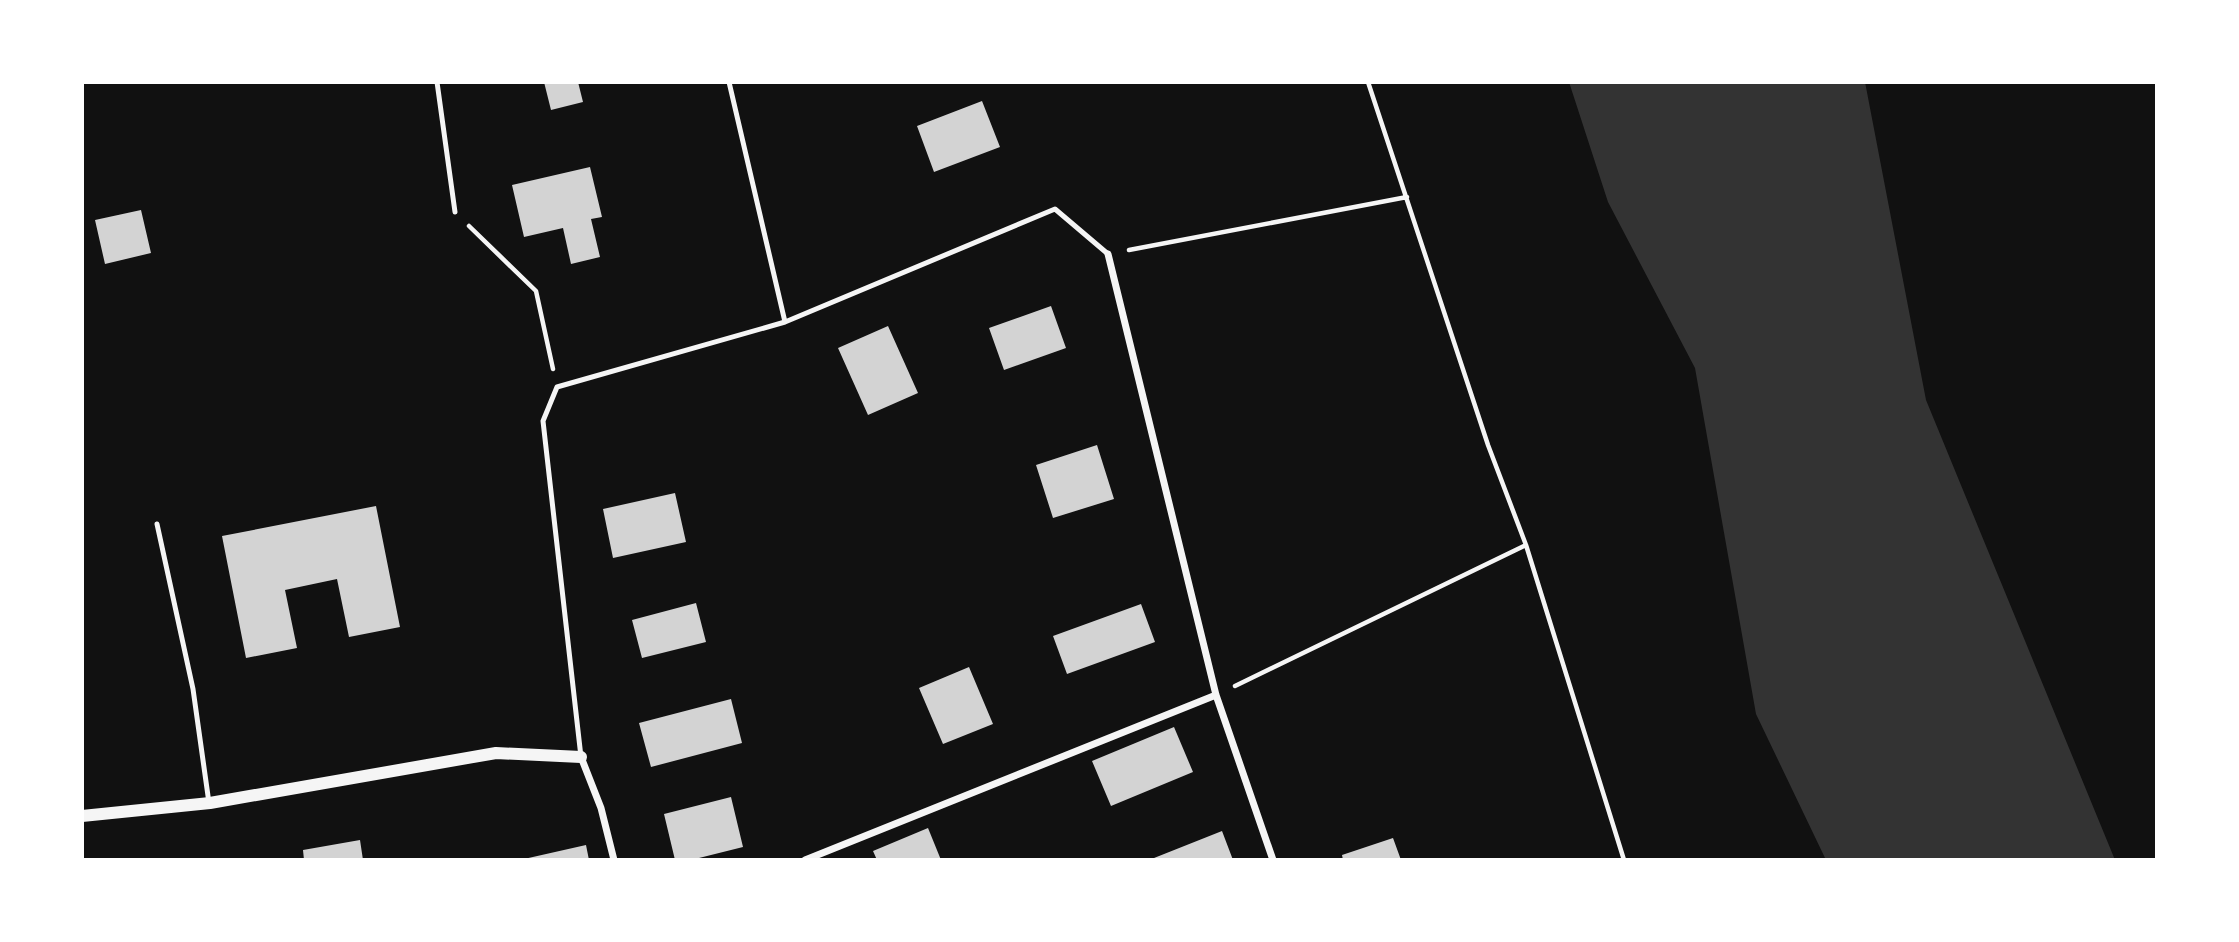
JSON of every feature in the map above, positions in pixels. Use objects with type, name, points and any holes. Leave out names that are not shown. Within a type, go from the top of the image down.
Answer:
[{"type":"street","points":[[1108,254],[1216,695],[1273,860]]},
{"type":"street","points":[[805,860],[1216,695]]},
{"type":"street","points":[[82,816],[209,803],[496,753],[581,757],[601,808],[614,860]]},
{"type":"lane","points":[[437,82],[455,212]]},
{"type":"lane","points":[[729,82],[785,322]]},
{"type":"lane","points":[[581,757],[543,421],[557,387],[785,322],[1055,209],[1108,254]]},
{"type":"lane","points":[[157,524],[193,689],[209,803]]},
{"type":"path","points":[[1368,82],[1488,445],[1526,545],[1624,860]]},
{"type":"path","points":[[1108,254],[1407,197]]},
{"type":"path","points":[[455,212],[536,291],[557,387]]},
{"type":"path","points":[[1216,695],[1526,545]]},
{"type":"shaded area","points":[[1569,82],[1865,82],[1926,400],[2115,860],[1826,860],[1756,714],[1695,368],[1608,202]]},
{"type":"building","points":[[544,82],[578,82],[583,102],[551,110]]},
{"type":"building","points":[[982,101],[1000,147],[934,172],[917,126]]},
{"type":"building","points":[[590,167],[602,217],[591,219],[600,257],[571,264],[563,228],[524,237],[512,185]]},
{"type":"building","points":[[141,210],[151,253],[105,264],[95,220]]},
{"type":"building","points":[[1051,306],[1066,348],[1004,370],[989,328]]},
{"type":"building","points":[[888,326],[918,393],[868,415],[838,348]]},
{"type":"building","points":[[1097,445],[1114,499],[1053,518],[1036,465]]},
{"type":"building","points":[[675,493],[686,542],[613,558],[603,509]]},
{"type":"building","points":[[376,506],[400,627],[349,637],[337,579],[285,590],[297,648],[246,658],[222,536]]},
{"type":"building","points":[[696,603],[706,642],[642,658],[632,620]]},
{"type":"building","points":[[1141,604],[1155,642],[1067,674],[1053,636]]},
{"type":"building","points":[[969,667],[993,724],[943,744],[919,688]]},
{"type":"building","points":[[731,699],[742,743],[651,767],[639,723]]},
{"type":"building","points":[[1174,727],[1193,772],[1111,806],[1092,761]]},
{"type":"building","points":[[731,797],[743,847],[691,860],[675,860],[664,814]]},
{"type":"building","points":[[928,828],[941,860],[877,860],[873,851]]},
{"type":"building","points":[[1222,831],[1233,860],[1149,860]]},
{"type":"building","points":[[1393,838],[1401,860],[1343,860],[1342,855]]},
{"type":"building","points":[[360,840],[363,860],[304,860],[303,850]]},
{"type":"building","points":[[586,845],[589,860],[524,859]]}]
